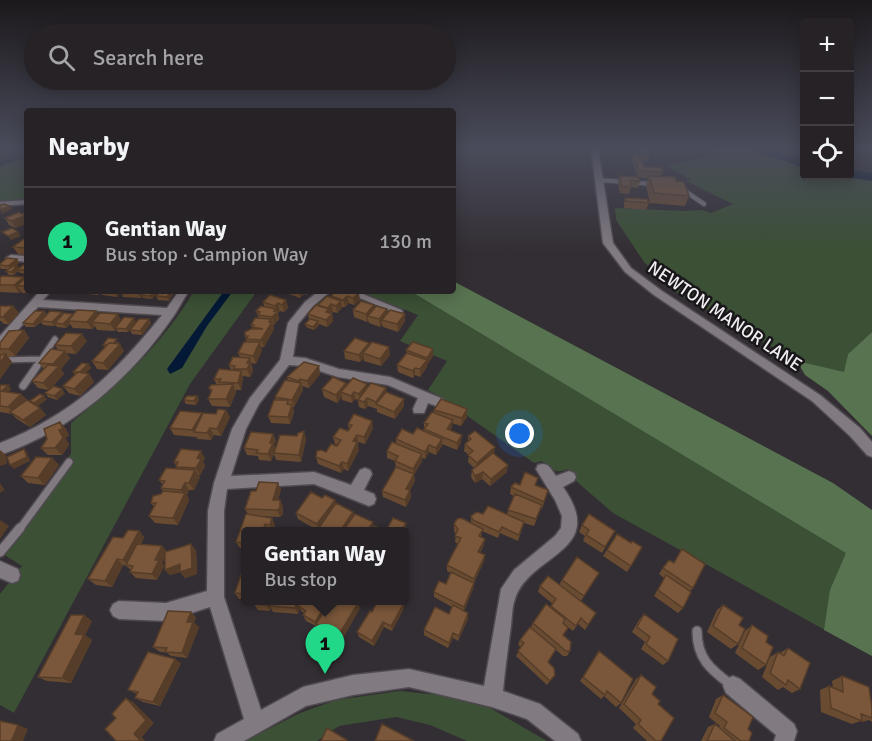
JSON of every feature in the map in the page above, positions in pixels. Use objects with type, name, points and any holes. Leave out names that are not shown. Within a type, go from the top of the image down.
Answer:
[{"type":"street","name":"NEWTON MANOR LANE","points":[[599,183],[608,243],[628,270],[658,293],[816,398],[855,432],[872,452]]},
{"type":"street","points":[[0,204],[24,202]]},
{"type":"street","points":[[11,258],[24,259]]},
{"type":"street","points":[[0,343],[43,294]]},
{"type":"street","points":[[0,449],[58,423],[86,406],[134,358],[171,312],[182,294]]},
{"type":"street","points":[[255,722],[215,597],[216,511],[221,483],[239,429],[254,401],[286,361],[293,323],[309,304],[322,294]]},
{"type":"street","points":[[34,303],[171,312]]},
{"type":"street","points":[[286,361],[306,362],[338,373],[390,381],[422,403],[439,402]]},
{"type":"street","points":[[492,697],[507,595],[514,580],[564,540],[570,524],[562,480],[543,469]]},
{"type":"street","points":[[221,483],[314,478],[362,495],[365,474]]},
{"type":"street","points":[[118,610],[166,612],[215,597]]},
{"type":"street","points":[[224,741],[303,697],[353,685],[409,678],[492,697],[532,711],[571,741]]},
{"type":"street","points":[[733,686],[788,732],[784,741]]},
{"type":"lane","points":[[640,183],[662,184]]},
{"type":"lane","points":[[677,187],[704,204]]},
{"type":"lane","points":[[355,294],[400,312]]},
{"type":"lane","points":[[23,386],[55,339]]},
{"type":"lane","points":[[0,360],[42,359]]},
{"type":"lane","points":[[0,552],[23,525],[69,462]]},
{"type":"lane","points":[[697,631],[696,649],[701,658],[733,686]]},
{"type":"green space","points":[[0,183],[24,183],[24,199],[0,202]]},
{"type":"green space","points":[[689,183],[872,183],[872,332],[848,354],[845,373],[797,361],[672,290],[644,262],[616,220],[615,208],[702,210],[711,213],[733,204]]},
{"type":"green space","points":[[456,283],[833,483],[872,510],[872,656],[824,630],[830,590],[846,553],[415,294],[456,294]]},
{"type":"green space","points":[[192,294],[255,294],[190,384],[14,713],[0,705],[0,594],[22,566],[0,552],[0,547],[71,454],[71,423],[138,363],[182,310]]},
{"type":"green space","points":[[366,294],[415,294],[847,553],[872,656],[613,513],[576,481],[568,469],[557,471],[542,461],[534,463],[428,390],[447,361],[400,341],[418,315]]},
{"type":"green space","points":[[872,332],[872,436],[828,391],[805,375],[797,361],[844,372],[848,354]]},
{"type":"green space","points":[[400,691],[438,695],[490,708],[547,741],[467,741],[430,725],[396,717],[339,726],[317,741],[245,741],[300,713],[336,700]]},
{"type":"water","points":[[222,294],[231,294],[207,326],[182,368],[170,374],[167,369]]},
{"type":"building","points":[[621,183],[630,183],[631,187],[622,186]]},
{"type":"building","points":[[651,183],[684,183],[689,196],[654,193]]},
{"type":"building","points":[[625,198],[647,199],[649,203],[626,201]]},
{"type":"building","points":[[0,205],[10,206],[0,210]]},
{"type":"building","points":[[19,212],[24,215],[11,221],[5,218]]},
{"type":"building","points":[[12,228],[18,232],[8,236],[2,232]]},
{"type":"building","points":[[24,239],[24,248],[13,247]]},
{"type":"building","points":[[7,258],[17,259],[8,266],[0,265]]},
{"type":"building","points":[[17,266],[11,272],[6,271]]},
{"type":"building","points":[[2,276],[24,277],[14,285],[0,285]]},
{"type":"building","points":[[24,279],[24,286],[17,286]]},
{"type":"building","points":[[158,294],[169,294],[167,297],[156,296]]},
{"type":"building","points":[[333,294],[358,294],[353,298],[347,296],[343,300],[331,296]]},
{"type":"building","points":[[270,295],[286,300],[282,305],[278,303],[275,306],[263,302]]},
{"type":"building","points":[[327,296],[341,301],[336,306],[331,304],[328,308],[318,305]]},
{"type":"building","points":[[361,301],[374,305],[366,314],[353,310]]},
{"type":"building","points":[[316,305],[329,309],[326,312],[332,314],[326,320],[308,314]]},
{"type":"building","points":[[0,306],[13,306],[3,317],[0,317]]},
{"type":"building","points":[[261,306],[276,309],[274,311],[277,312],[272,317],[258,315],[260,312],[256,311]]},
{"type":"building","points":[[376,306],[387,309],[379,319],[368,316]]},
{"type":"building","points":[[77,310],[96,311],[87,322],[68,321]]},
{"type":"building","points":[[390,310],[405,314],[397,324],[382,320]]},
{"type":"building","points":[[35,311],[44,311],[33,324],[23,323]]},
{"type":"building","points":[[50,311],[62,312],[52,322],[41,321]]},
{"type":"building","points":[[64,313],[73,314],[63,324],[55,323]]},
{"type":"building","points":[[100,313],[118,314],[110,324],[92,322]]},
{"type":"building","points":[[124,317],[134,318],[126,329],[115,328]]},
{"type":"building","points":[[255,318],[271,319],[269,322],[272,322],[261,340],[246,339],[248,336],[245,336],[245,332],[251,329],[263,329],[251,325]]},
{"type":"building","points":[[139,319],[149,319],[140,331],[130,330]]},
{"type":"building","points":[[310,319],[318,321],[313,327],[305,324]]},
{"type":"building","points":[[24,330],[9,349],[0,349],[0,343],[9,331]]},
{"type":"building","points":[[66,333],[82,334],[71,346],[55,345]]},
{"type":"building","points":[[108,338],[117,339],[114,343],[103,345]]},
{"type":"building","points":[[355,338],[369,343],[359,355],[344,351]]},
{"type":"building","points":[[244,342],[260,342],[253,356],[238,353]]},
{"type":"building","points":[[372,342],[389,347],[380,359],[363,353]]},
{"type":"building","points":[[413,342],[433,349],[427,358],[406,350]]},
{"type":"building","points":[[109,343],[120,344],[103,363],[92,361]]},
{"type":"building","points":[[51,349],[65,351],[53,364],[39,363]]},
{"type":"building","points":[[407,353],[427,360],[420,369],[415,368],[413,371],[397,365]]},
{"type":"building","points":[[6,354],[0,363],[0,355]]},
{"type":"building","points":[[233,357],[250,358],[247,369],[234,369],[235,366],[229,365]]},
{"type":"building","points":[[304,362],[319,366],[307,381],[287,377]]},
{"type":"building","points":[[82,363],[88,364],[80,372],[73,372]]},
{"type":"building","points":[[48,365],[59,366],[43,383],[32,381]]},
{"type":"building","points":[[219,369],[241,371],[238,383],[219,382],[221,379],[214,379]]},
{"type":"building","points":[[78,372],[89,374],[74,389],[63,386]]},
{"type":"building","points":[[333,377],[346,383],[336,395],[322,389]]},
{"type":"building","points":[[353,378],[367,384],[359,394],[354,392],[351,396],[341,392]]},
{"type":"building","points":[[285,380],[301,383],[292,400],[275,397]]},
{"type":"building","points":[[371,383],[386,388],[376,402],[367,398],[364,402],[358,400]]},
{"type":"building","points":[[233,384],[226,399],[208,399],[212,390],[209,388],[211,385]]},
{"type":"building","points":[[1,385],[8,385],[0,391]]},
{"type":"building","points":[[54,386],[62,389],[54,396],[45,393]]},
{"type":"building","points":[[0,391],[21,394],[8,407],[0,406]]},
{"type":"building","points":[[386,392],[404,399],[394,412],[376,404]]},
{"type":"building","points":[[40,394],[44,396],[34,403],[30,401]]},
{"type":"building","points":[[187,396],[197,396],[194,401],[184,400]]},
{"type":"building","points":[[441,399],[467,409],[462,418],[434,410]]},
{"type":"building","points":[[27,400],[40,408],[23,420],[10,412]]},
{"type":"building","points":[[274,400],[288,400],[287,404],[292,405],[288,417],[268,416]]},
{"type":"building","points":[[218,409],[226,410],[217,429],[210,428],[207,433],[194,432],[203,413],[216,414]]},
{"type":"building","points":[[180,411],[202,413],[192,430],[170,428]]},
{"type":"building","points":[[432,412],[453,420],[447,429],[462,435],[457,443],[424,429],[428,424],[424,423]]},
{"type":"building","points":[[354,414],[372,421],[364,437],[357,435],[353,441],[357,442],[347,464],[342,462],[339,466],[316,457],[317,451],[326,452],[331,444],[337,446],[341,440],[333,437],[340,428],[348,431],[352,425],[348,424]]},
{"type":"building","points":[[60,422],[63,429],[59,430],[63,438],[55,448],[41,448],[47,439],[44,429]]},
{"type":"building","points":[[417,428],[442,439],[436,448],[429,445],[425,452],[396,439],[402,429],[413,434]]},
{"type":"building","points":[[304,431],[299,455],[274,453],[280,435],[297,436],[298,433]]},
{"type":"building","points":[[475,431],[495,447],[477,463],[468,455],[473,451],[465,444],[471,439],[468,436]]},
{"type":"building","points":[[251,432],[273,434],[270,443],[273,443],[268,454],[256,453],[258,450],[244,448]]},
{"type":"building","points":[[392,442],[422,454],[413,469],[395,461],[398,456],[387,451]]},
{"type":"building","points":[[24,449],[27,457],[10,465],[7,457]]},
{"type":"building","points":[[181,449],[201,451],[197,458],[201,459],[196,468],[176,467],[178,462],[174,462]]},
{"type":"building","points":[[493,453],[508,465],[491,479],[483,472],[475,476],[472,470]]},
{"type":"building","points":[[36,457],[52,458],[38,478],[21,476]]},
{"type":"building","points":[[396,467],[414,474],[406,489],[410,490],[405,500],[382,491]]},
{"type":"building","points":[[166,468],[195,470],[189,483],[185,483],[181,490],[161,488],[165,481],[159,480]]},
{"type":"building","points":[[525,472],[538,478],[535,485],[548,490],[544,502],[511,487],[515,483],[520,485]]},
{"type":"building","points":[[259,482],[278,483],[273,500],[280,500],[280,508],[277,510],[245,509],[251,491],[256,491]]},
{"type":"building","points":[[163,491],[185,493],[173,518],[149,516],[156,503],[151,503],[153,496]]},
{"type":"building","points":[[311,492],[322,498],[325,495],[335,500],[317,524],[296,513]]},
{"type":"building","points":[[515,494],[542,505],[536,519],[508,510]]},
{"type":"building","points":[[336,503],[353,512],[343,527],[320,527]]},
{"type":"building","points":[[488,506],[524,522],[519,535],[502,527],[499,532],[473,520],[471,516],[477,512],[483,514]]},
{"type":"building","points":[[246,514],[272,518],[270,525],[265,524],[264,527],[241,527]]},
{"type":"building","points":[[355,514],[373,522],[370,527],[346,527]]},
{"type":"building","points":[[589,514],[615,531],[605,547],[586,535],[589,530],[582,525]]},
{"type":"building","points":[[393,518],[406,523],[404,527],[388,527]]},
{"type":"building","points":[[461,518],[483,529],[479,536],[485,539],[478,552],[485,555],[474,579],[447,565],[461,538],[455,536],[458,529],[454,524],[457,519]]},
{"type":"building","points":[[241,528],[241,542],[236,542]]},
{"type":"building","points":[[128,530],[139,531],[123,560],[117,559],[105,581],[88,579],[113,537],[123,538]]},
{"type":"building","points":[[617,534],[642,547],[631,566],[607,550]]},
{"type":"building","points":[[137,544],[162,546],[155,560],[159,560],[152,574],[130,572],[133,566],[126,565]]},
{"type":"building","points":[[191,544],[192,568],[180,572],[180,564],[165,570],[165,552]]},
{"type":"building","points":[[682,549],[705,564],[693,588],[663,568],[669,560],[674,563]]},
{"type":"building","points":[[577,557],[599,573],[584,596],[562,580]]},
{"type":"building","points":[[451,572],[474,583],[464,607],[434,592],[439,581],[446,584]]},
{"type":"building","points":[[241,575],[241,594],[235,593]]},
{"type":"building","points":[[666,575],[691,592],[683,608],[658,590]]},
{"type":"building","points":[[548,576],[596,613],[588,625],[581,618],[576,626],[551,606],[556,599],[540,586]]},
{"type":"building","points":[[546,604],[565,619],[563,623],[568,628],[563,635],[571,642],[570,651],[566,651],[533,623]]},
{"type":"building","points":[[270,605],[296,605],[295,608]]},
{"type":"building","points":[[326,605],[315,622],[303,615],[306,611],[298,606]]},
{"type":"building","points":[[328,605],[357,605],[340,633],[332,628],[329,632],[316,624]]},
{"type":"building","points":[[376,605],[403,605],[391,626],[383,622],[372,641],[357,632],[370,611],[372,612]]},
{"type":"building","points":[[453,605],[468,613],[459,636],[453,633],[449,643],[424,630],[435,607],[449,614]]},
{"type":"building","points":[[723,605],[743,618],[739,625],[745,629],[738,644],[713,626]]},
{"type":"building","points":[[168,611],[191,612],[187,622],[193,622],[182,653],[165,652],[167,648],[153,647]]},
{"type":"building","points":[[644,614],[678,639],[668,661],[646,644],[650,637],[637,627]]},
{"type":"building","points":[[71,615],[84,615],[75,634],[84,635],[62,678],[38,677]]},
{"type":"building","points":[[752,625],[768,636],[766,642],[773,647],[766,665],[742,648]]},
{"type":"building","points":[[530,627],[556,649],[548,662],[554,668],[555,675],[550,681],[518,651],[524,643],[520,640]]},
{"type":"building","points":[[788,648],[810,663],[800,689],[788,680],[786,685],[770,673],[778,652],[784,656]]},
{"type":"building","points":[[599,651],[633,679],[621,703],[607,691],[605,695],[583,677]]},
{"type":"building","points":[[148,652],[175,659],[153,702],[135,698],[138,692],[128,690]]},
{"type":"building","points":[[641,675],[656,687],[652,694],[660,701],[658,704],[674,718],[661,741],[656,741],[638,724],[641,720],[624,704]]},
{"type":"building","points":[[842,676],[869,687],[872,718],[861,714],[862,721],[831,708],[829,686],[843,692]]},
{"type":"building","points":[[723,695],[753,717],[748,729],[752,733],[749,741],[741,741],[724,728],[727,722],[715,713]]},
{"type":"building","points":[[126,698],[146,720],[134,734],[141,741],[116,741],[105,729],[116,718],[112,714]]},
{"type":"building","points":[[0,721],[18,725],[12,740],[0,741]]},
{"type":"building","points":[[382,724],[414,741],[375,741]]},
{"type":"building","points":[[715,724],[735,741],[707,741]]},
{"type":"building","points":[[327,728],[347,740],[321,741]]},
{"type":"place","name":"Gentian Way","points":[[325,674]]}]
